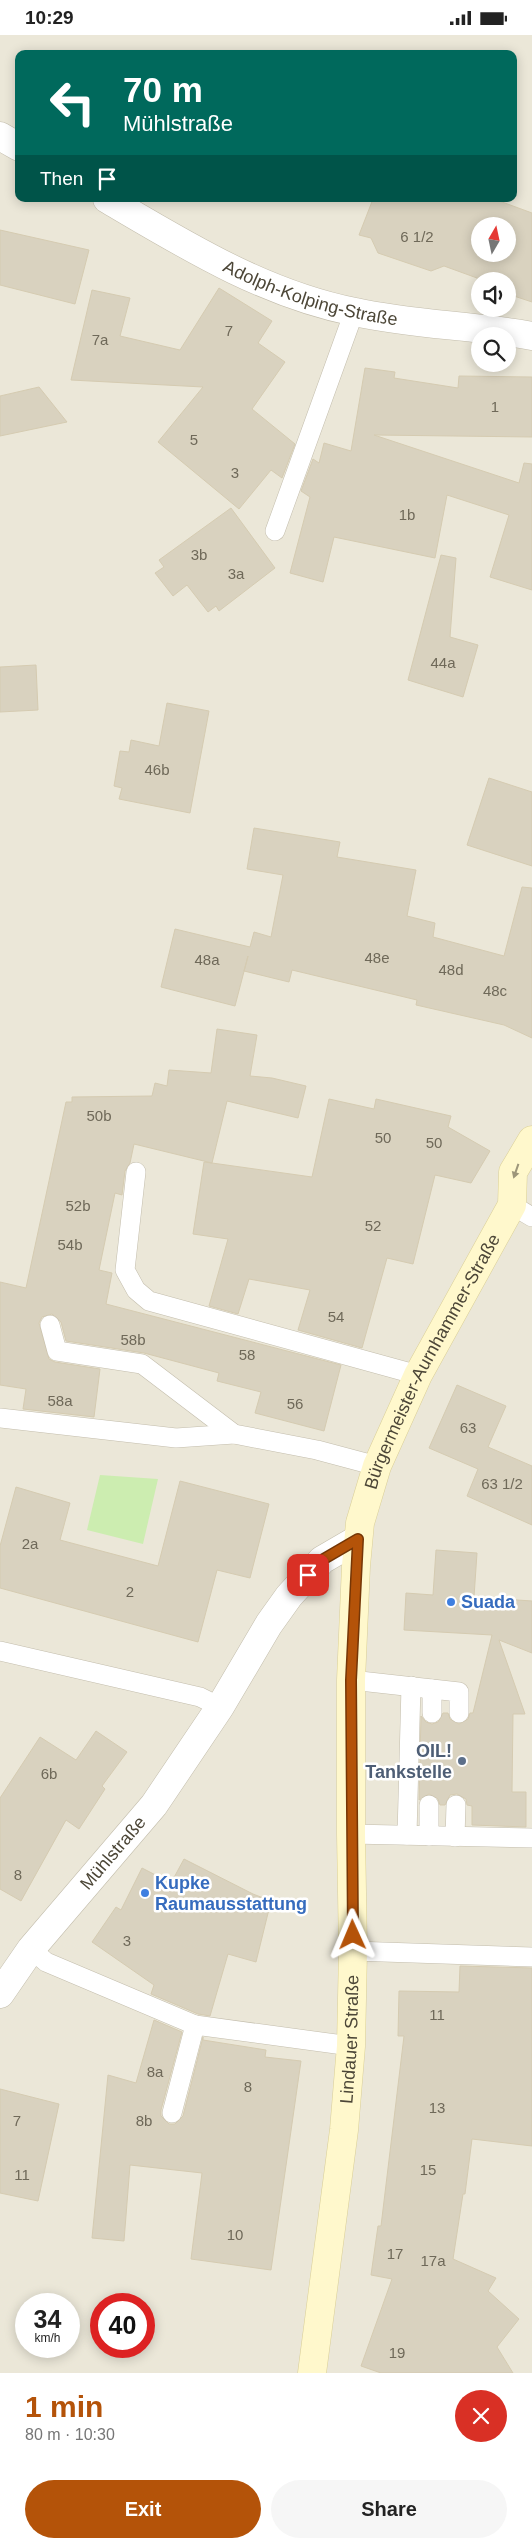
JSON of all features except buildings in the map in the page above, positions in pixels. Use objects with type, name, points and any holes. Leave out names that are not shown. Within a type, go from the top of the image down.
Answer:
[{"type":"street","points":[[0,136],[15,145]]},
{"type":"street","name":"Adolph-Kolping-Straße","points":[[112,202],[204,255],[249,277],[297,296],[354,312],[532,336]]},
{"type":"street","name":"Bürgermeister-Aurnhammer-Straße","points":[[359,1531],[377,1466],[418,1375],[525,1205],[513,1172],[532,1140]]},
{"type":"street","name":"Lindauer Straße","points":[[312,2373],[344,2130],[351,2046],[353,1951],[351,1680],[359,1531]]},
{"type":"street","name":"Mühlstraße","points":[[0,1994],[31,1949],[154,1805],[220,1707],[270,1623],[289,1596],[322,1560],[359,1531]]},
{"type":"lane","points":[[275,531],[354,312]]},
{"type":"lane","points":[[136,1172],[125,1270],[136,1290],[149,1301],[418,1375]]},
{"type":"lane","points":[[50,1325],[57,1351],[142,1364],[234,1434]]},
{"type":"lane","points":[[0,1418],[176,1438],[234,1434],[317,1450],[377,1466]]},
{"type":"lane","points":[[0,1651],[200,1697],[220,1707]]},
{"type":"lane","points":[[351,1680],[459,1692],[459,1713]]},
{"type":"lane","points":[[407,1835],[411,1686]]},
{"type":"lane","points":[[432,1689],[432,1713]]},
{"type":"lane","points":[[429,1805],[429,1835]]},
{"type":"lane","points":[[455,1837],[456,1805]]},
{"type":"lane","points":[[351,1834],[532,1838]]},
{"type":"lane","points":[[31,1949],[46,1962],[194,2025],[351,2046]]},
{"type":"lane","points":[[353,1951],[532,1957]]},
{"type":"lane","points":[[172,2113],[194,2025]]},
{"type":"shaded area","points":[[0,35],[532,35],[532,2373],[0,2373]]},
{"type":"green space","points":[[100,1475],[158,1479],[143,1544],[87,1530]]},
{"type":"place","name":"Suada","points":[[451,1602]]},
{"type":"place","name":"OIL! Tankstelle","points":[[462,1761]]},
{"type":"place","name":"Kupke Raumausstattung","points":[[145,1893]]},
{"type":"route","points":[[308,1575],[322,1560],[358,1539],[351,1680],[353,1935]]}]
